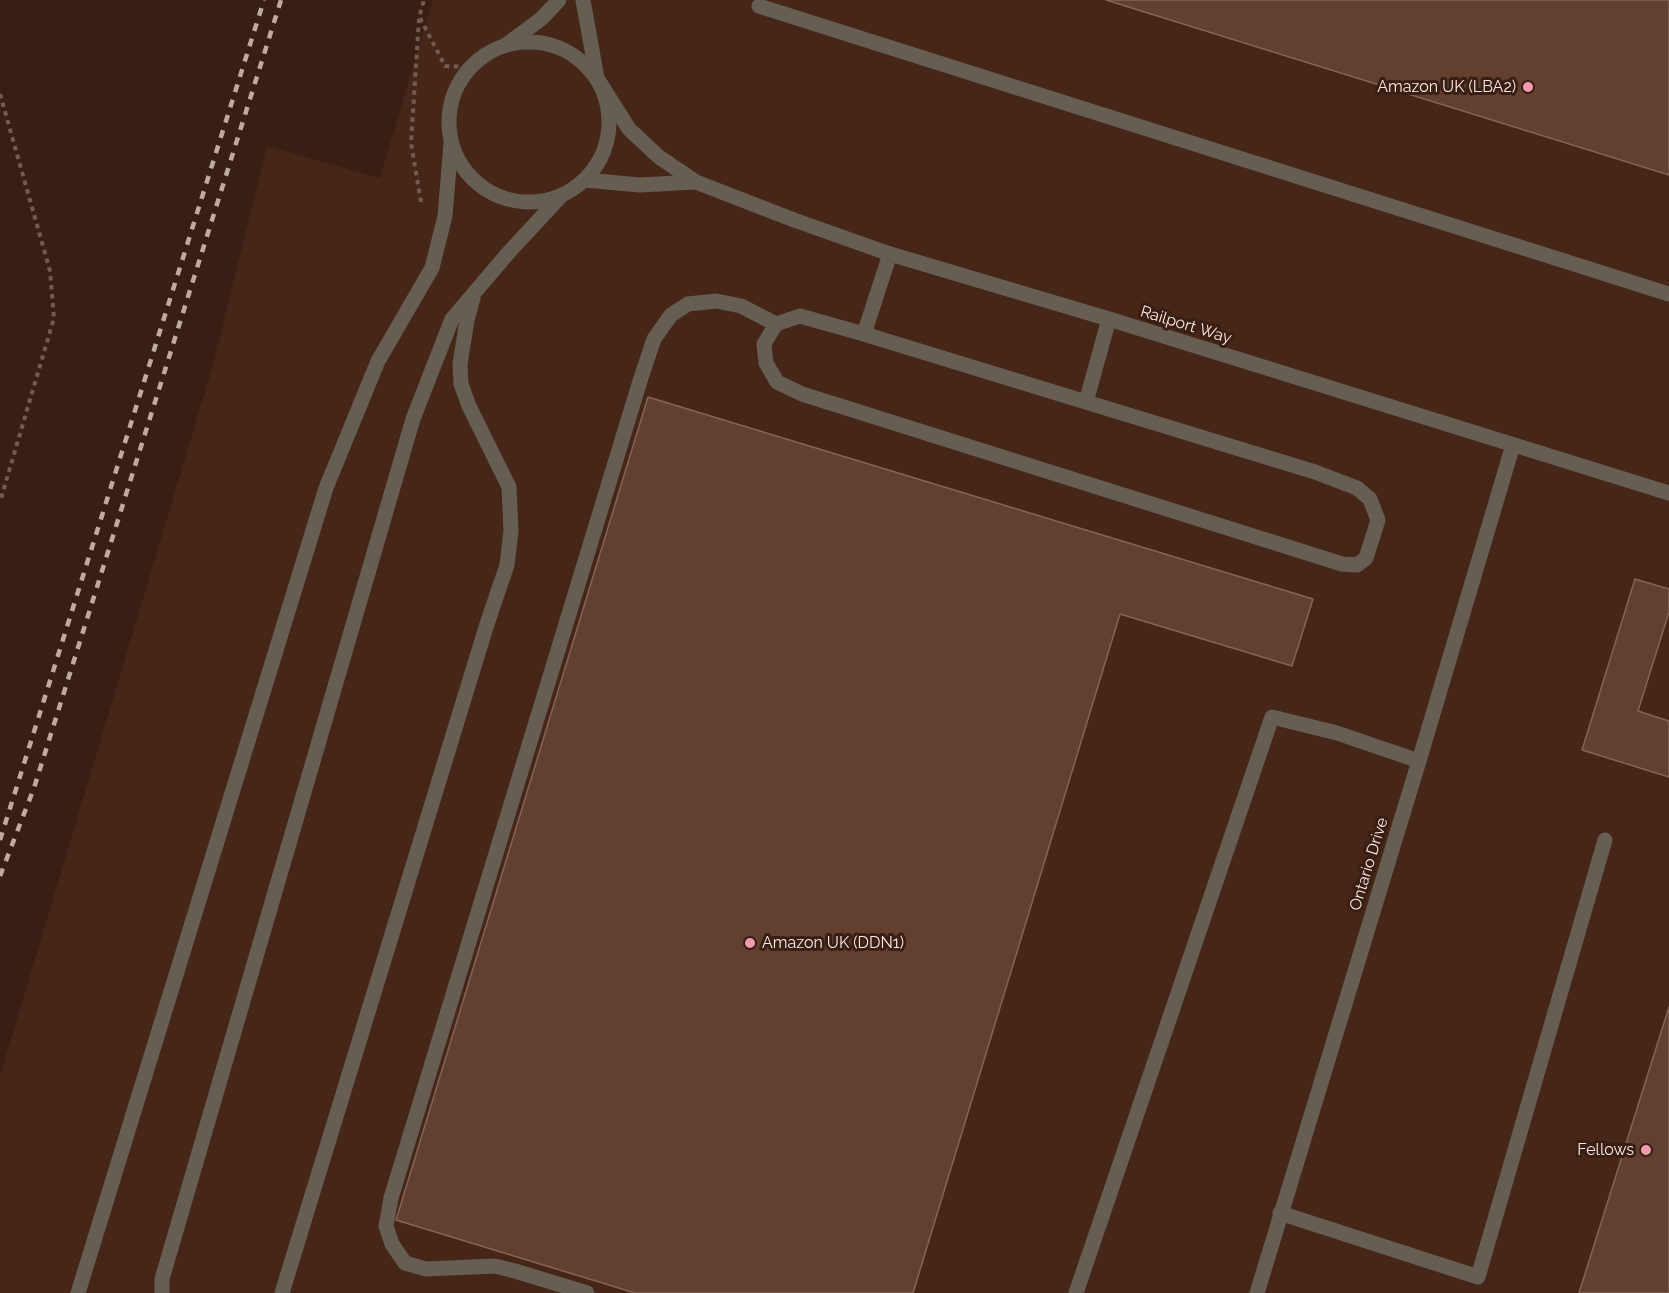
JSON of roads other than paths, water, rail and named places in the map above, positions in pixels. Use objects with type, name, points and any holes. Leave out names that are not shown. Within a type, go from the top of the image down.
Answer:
[{"type":"street","points":[[506,45],[541,19],[559,0]]},
{"type":"street","points":[[451,143],[462,168],[482,188],[507,200],[534,203],[561,196],[585,180],[601,158],[609,131],[608,104],[597,78],[583,0]]},
{"type":"street","points":[[759,6],[1669,294]]},
{"type":"street","points":[[78,1293],[326,488],[378,361],[432,268],[445,216],[451,143],[448,116],[455,89],[470,67],[486,53],[506,45],[527,41],[548,44],[567,51],[584,63],[597,78],[629,129],[659,157],[696,182]]},
{"type":"street","points":[[585,180],[640,185],[696,182]]},
{"type":"street","name":"Railport Way","points":[[696,182],[890,254],[1109,319],[1669,493]]},
{"type":"street","points":[[162,1293],[162,1279],[413,420],[452,319],[561,196]]},
{"type":"street","points":[[864,334],[890,254]]},
{"type":"street","points":[[282,1293],[507,565],[511,531],[508,487],[469,406],[461,384],[459,364],[475,292]]},
{"type":"street","points":[[586,1293],[495,1266],[426,1269],[405,1263],[392,1244],[386,1226],[391,1198],[654,339],[671,315],[688,304],[716,301],[741,306],[776,324]]},
{"type":"street","points":[[800,316],[864,334],[1315,472],[1357,488],[1370,499],[1378,520],[1366,558],[1357,565],[1342,564],[802,394],[777,382],[766,363],[764,344],[776,324],[800,316]]},
{"type":"street","points":[[1086,402],[1109,319]]},
{"type":"street","name":"Ontario Drive","points":[[1257,1293],[1513,445]]},
{"type":"street","points":[[1076,1293],[1272,717],[1337,733],[1419,761]]},
{"type":"street","points":[[1280,1213],[1478,1276],[1605,840]]},
{"type":"railway","points":[[0,840],[264,0]]},
{"type":"railway","points":[[0,876],[34,788],[281,0]]},
{"type":"place","name":"Amazon UK (LBA2)","points":[[1528,87]]},
{"type":"place","name":"Amazon UK (DDN1)","points":[[750,943]]},
{"type":"place","name":"Fellows","points":[[1646,1150]]}]
